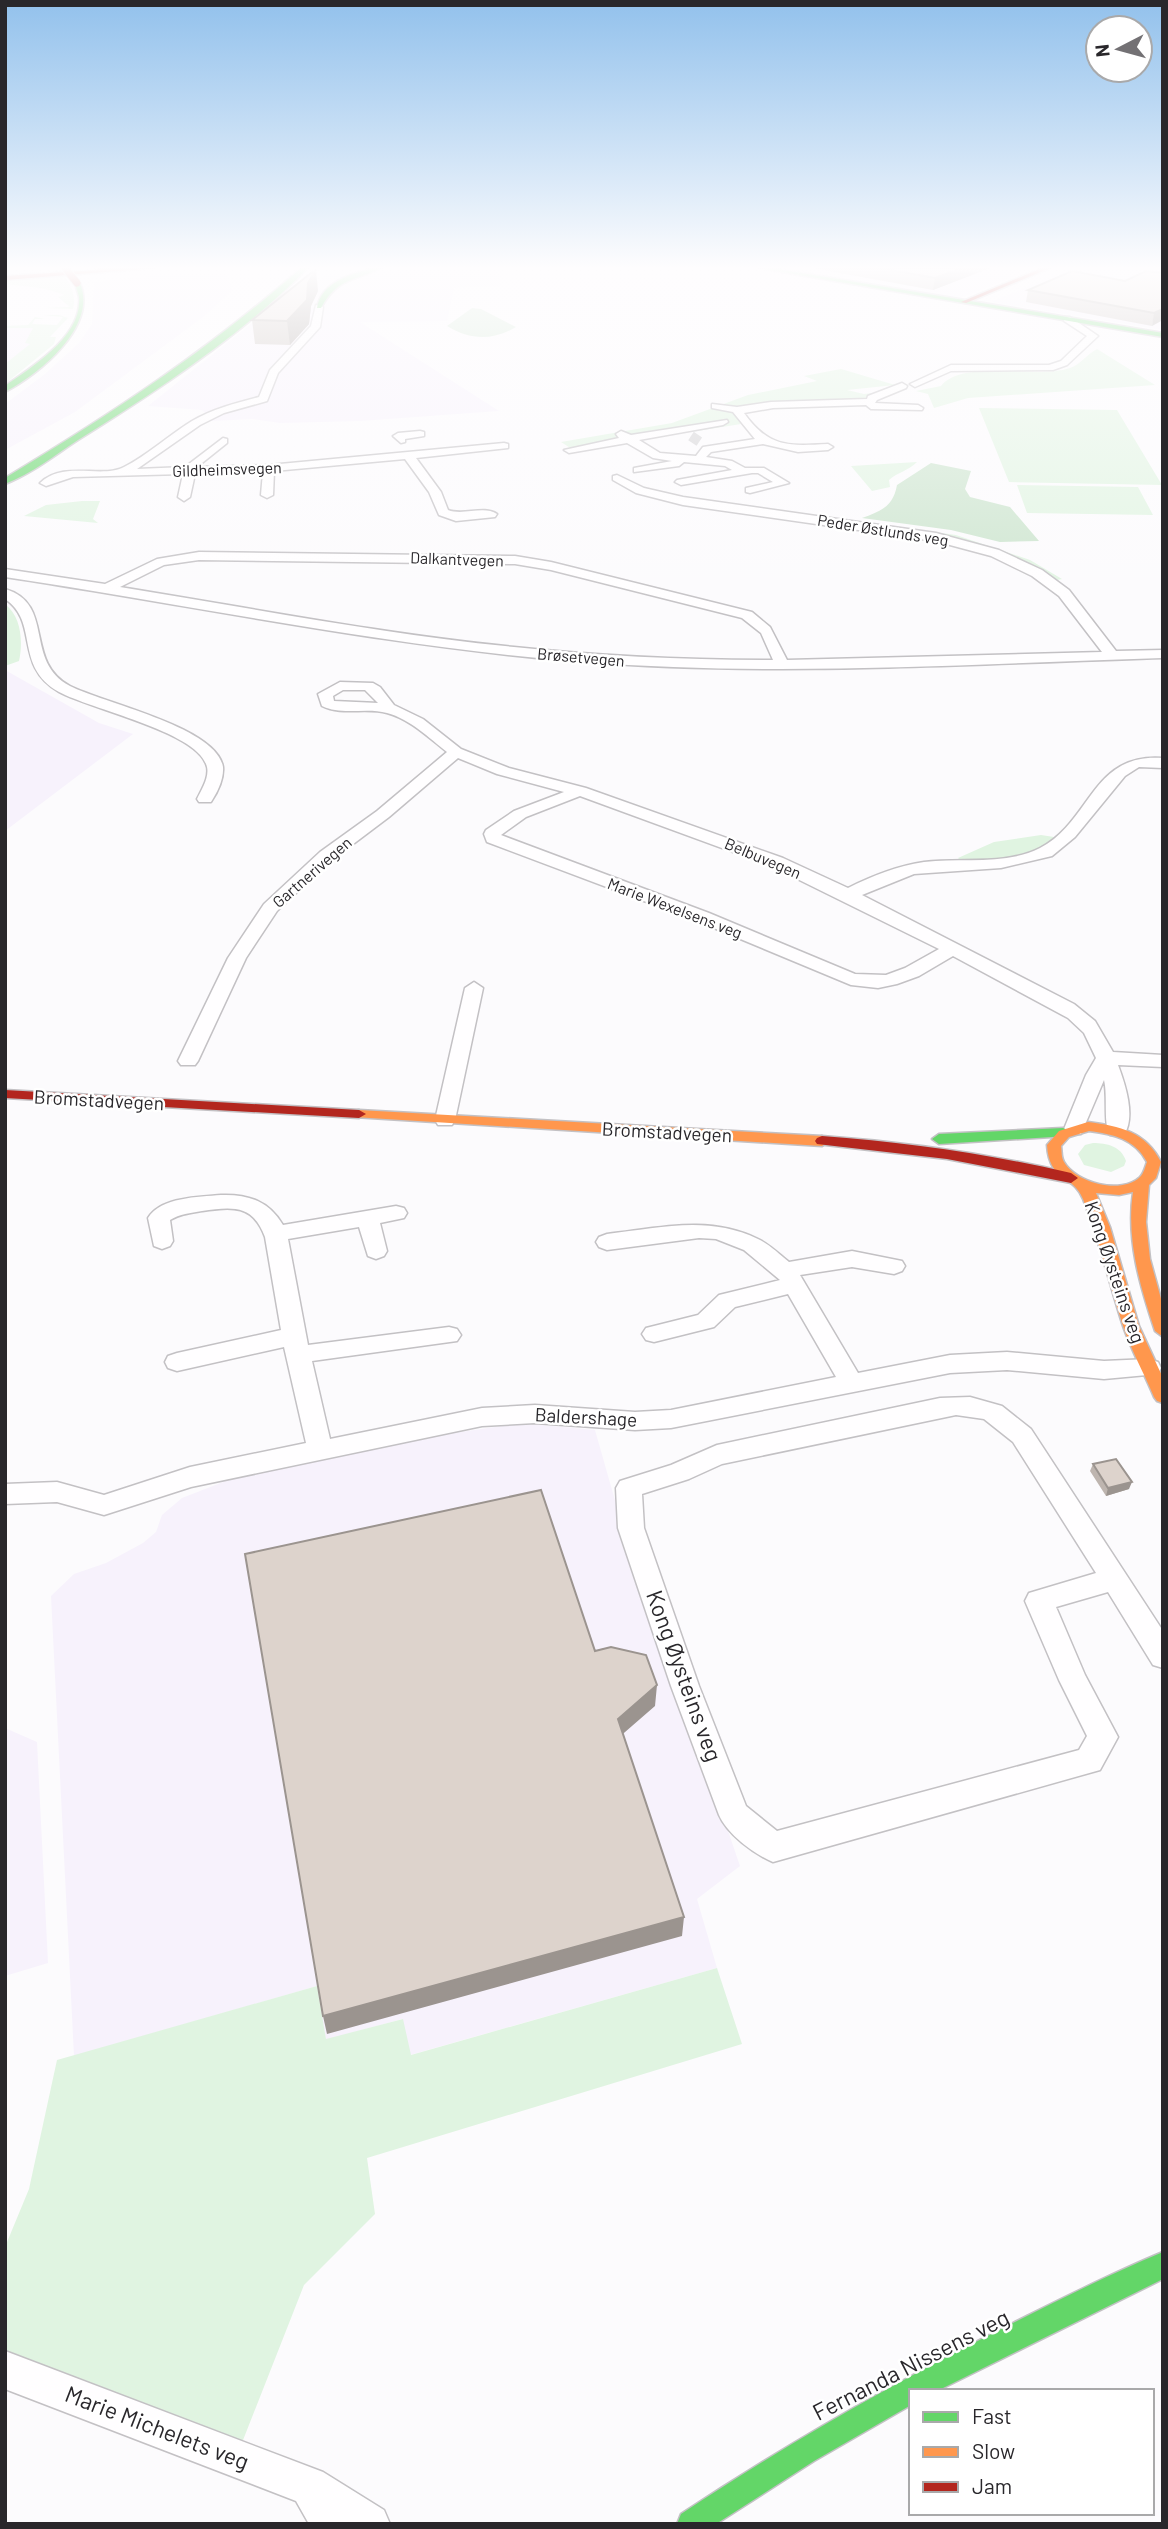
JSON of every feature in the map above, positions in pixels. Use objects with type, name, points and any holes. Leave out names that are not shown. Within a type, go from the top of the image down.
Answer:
[{"type":"main road","points":[[5,482],[144,386]]},
{"type":"main road","points":[[5,471],[73,436],[157,386]]},
{"type":"main road","points":[[19,454],[73,436]]},
{"type":"main road","points":[[5,496],[73,436]]},
{"type":"main road","name":"Bromstadvegen","points":[[5,1094],[889,1145],[1029,1168],[1078,1181]]},
{"type":"main road","points":[[1123,1132],[1147,1149],[1152,1157],[1151,1178],[1116,1190],[1078,1181],[1054,1160],[1052,1150],[1055,1141],[1068,1131],[1088,1126],[1123,1132],[1163,1143]]},
{"type":"main road","name":"Bromstadvegen","points":[[889,1145],[1068,1131]]},
{"type":"main road","name":"Kong Øysteins veg","points":[[1151,1178],[1136,1204],[1137,1237],[1163,1331]]},
{"type":"main road","name":"Kong Øysteins veg","points":[[1078,1181],[1102,1227],[1131,1326],[1163,1397]]},
{"type":"main road","name":"Fernanda Nissens veg","points":[[912,2389],[1163,2265]]},
{"type":"main road","name":"Fernanda Nissens veg","points":[[691,2524],[754,2478],[827,2434],[909,2391]]},
{"type":"street","points":[[125,472],[215,414],[259,401],[268,386]]},
{"type":"street","points":[[871,409],[872,398],[892,393],[902,386]]},
{"type":"street","points":[[257,416],[261,406],[259,401]]},
{"type":"street","points":[[716,406],[737,410],[771,405],[918,408]]},
{"type":"street","points":[[737,410],[764,441],[785,449],[828,447]]},
{"type":"street","points":[[215,414],[228,419],[241,419]]},
{"type":"street","points":[[569,450],[622,435],[723,422]]},
{"type":"street","points":[[669,423],[700,442],[764,441]]},
{"type":"street","points":[[401,440],[398,436],[420,433]]},
{"type":"street","points":[[622,435],[657,456],[728,463],[743,471]]},
{"type":"street","points":[[462,438],[471,449]]},
{"type":"street","points":[[184,496],[190,469],[223,441]]},
{"type":"street","points":[[699,460],[700,442]]},
{"type":"street","name":"Gildheimsvegen","points":[[46,483],[62,475],[270,468],[504,446]]},
{"type":"street","points":[[409,456],[435,492],[443,512],[456,517],[491,514]]},
{"type":"street","points":[[638,470],[699,460]]},
{"type":"street","points":[[267,495],[270,468]]},
{"type":"street","points":[[681,482],[760,470],[783,483],[750,490]]},
{"type":"street","name":"Peder Østlunds veg","points":[[617,478],[640,491],[683,501],[936,537],[995,553],[1037,573],[1065,593],[1112,655]]},
{"type":"street","points":[[640,501],[653,494]]},
{"type":"street","name":"Dalkantvegen","points":[[104,590],[161,562],[199,556],[515,560],[573,571],[747,615],[763,624],[770,633],[782,665]]},
{"type":"street","name":"Brøsetvegen","points":[[5,573],[339,627],[531,653],[645,662],[782,665],[1163,654]]},
{"type":"street","points":[[5,593],[28,614],[37,663],[48,679],[66,690],[175,732],[196,742],[207,752],[214,764],[215,777],[205,799]]},
{"type":"street","name":"Belbuvegen","points":[[389,708],[418,722],[456,752],[503,771],[580,791],[728,843],[849,895],[1072,1010],[1096,1032],[1115,1077],[1123,1132]]},
{"type":"street","name":"Gartnerivegen","points":[[188,1061],[237,958],[270,908],[326,856],[383,814],[456,752]]},
{"type":"street","points":[[849,895],[896,873],[925,867],[1011,861],[1043,854],[1059,844],[1116,775],[1129,765],[1163,763]]},
{"type":"street","name":"Marie Wexelsens veg","points":[[580,791],[505,822],[492,834],[493,838],[703,917],[851,979],[878,982],[890,980],[912,972],[952,949]]},
{"type":"street","points":[[445,1120],[474,988]]},
{"type":"street","points":[[1068,1131],[1083,1112],[1093,1075],[1106,1058],[1163,1061]]},
{"type":"street","points":[[162,1241],[160,1214],[217,1202],[242,1203],[259,1210],[268,1218],[275,1234],[320,1450]]},
{"type":"street","points":[[275,1234],[396,1213]]},
{"type":"street","points":[[368,1218],[376,1251]]},
{"type":"street","points":[[607,1242],[679,1232],[719,1232],[752,1245],[789,1278],[852,1383]]},
{"type":"street","points":[[654,1335],[706,1321],[727,1301],[852,1259],[894,1266]]},
{"type":"street","points":[[177,1362],[296,1345],[396,1344],[449,1335]]},
{"type":"street","name":"Baldershage","points":[[5,1494],[57,1492],[104,1505],[190,1477],[494,1416],[535,1414],[635,1421],[671,1419],[919,1369],[979,1362],[1007,1361],[1104,1370],[1149,1368]]},
{"type":"street","name":"Kong Øysteins veg","points":[[1114,1579],[1039,1601],[1073,1680],[1103,1737],[1089,1761],[773,1847],[734,1815],[685,1686],[631,1528],[629,1488],[680,1472],[717,1455],[940,1406],[986,1409],[1015,1425],[1114,1579],[1163,1656]]},
{"type":"street","name":"Marie Michelets veg","points":[[5,2370],[309,2486],[370,2524]]},
{"type":"street","points":[[309,2486],[332,2524]]},
{"type":"shaded area","points":[[29,386],[110,386],[75,412],[5,450],[5,404]]},
{"type":"shaded area","points":[[173,386],[460,386],[499,411],[360,421],[280,423],[253,419],[212,421],[202,410],[148,406]]},
{"type":"shaded area","points":[[5,670],[99,723],[133,734],[5,831]]},
{"type":"shaded area","points":[[521,1423],[595,1430],[614,1497],[740,1866],[697,1899],[717,1968],[410,2055],[402,2019],[326,2040],[317,1986],[74,2056],[51,1596],[74,1574],[106,1563],[143,1543],[156,1532],[162,1515],[182,1498],[236,1477],[447,1434]]},
{"type":"shaded area","points":[[5,1728],[37,1742],[48,1963],[5,1976]]},
{"type":"green space","points":[[792,386],[885,386],[847,390],[864,394],[889,391],[866,401],[737,409],[733,413],[741,424],[691,432],[686,429],[575,451],[561,442],[672,423],[748,395]]},
{"type":"green space","points":[[941,386],[1140,386],[968,398],[934,408],[928,394],[916,391]]},
{"type":"green space","points":[[979,408],[1117,410],[1162,485],[1009,482]]},
{"type":"green space","points":[[917,462],[889,480],[890,487],[872,491],[851,466]]},
{"type":"green space","points":[[931,463],[971,471],[965,489],[970,497],[1010,507],[1039,541],[1000,542],[951,530],[862,518],[885,507],[893,498],[897,485]]},
{"type":"green space","points":[[1017,485],[1138,487],[1153,515],[1027,513]]},
{"type":"green space","points":[[100,501],[93,519],[98,523],[24,516],[46,505]]},
{"type":"green space","points":[[731,504],[956,535],[1030,560],[1062,579],[1057,580],[1023,561],[977,544]]},
{"type":"green space","points":[[5,604],[11,609],[18,623],[21,646],[19,661],[5,666]]},
{"type":"green space","points":[[1041,835],[1054,837],[1046,846],[1024,856],[998,860],[961,861],[958,858],[994,842]]},
{"type":"green space","points":[[1093,1143],[1117,1149],[1124,1156],[1124,1166],[1111,1172],[1084,1165],[1078,1154],[1085,1145]]},
{"type":"green space","points":[[717,1968],[742,2044],[367,2158],[375,2214],[304,2285],[236,2458],[5,2370],[5,2247],[29,2189],[57,2060],[317,1986],[326,2039],[403,2019],[411,2055]]},
{"type":"building","points":[[1116,1459],[1132,1482],[1108,1488],[1093,1464]]},
{"type":"building","points":[[541,1490],[595,1651],[611,1647],[646,1655],[657,1685],[618,1719],[684,1917],[323,2016],[245,1554]]},
{"type":"tunnel","points":[[691,436],[700,442]]},
{"type":"traffic: fast","points":[[5,390],[10,386]]},
{"type":"traffic: fast","points":[[5,482],[157,386]]},
{"type":"traffic: fast","points":[[939,1139],[1063,1133]]},
{"type":"traffic: fast","points":[[912,2389],[1163,2265]]},
{"type":"traffic: fast","points":[[691,2524],[747,2486],[909,2391]]},
{"type":"traffic: slow","points":[[359,1114],[822,1141]]},
{"type":"traffic: slow","points":[[1088,1126],[1117,1131],[1143,1145],[1154,1162],[1149,1178],[1136,1187],[1099,1189],[1080,1183],[1064,1173],[1055,1160],[1054,1145],[1064,1134],[1088,1126]]},
{"type":"traffic: slow","points":[[1142,1184],[1139,1240],[1146,1277],[1163,1331]]},
{"type":"traffic: slow","points":[[1085,1185],[1102,1227],[1131,1326],[1163,1397]]},
{"type":"traffic: jam","points":[[5,1094],[359,1114]]},
{"type":"traffic: jam","points":[[822,1141],[947,1154],[1071,1178]]}]
